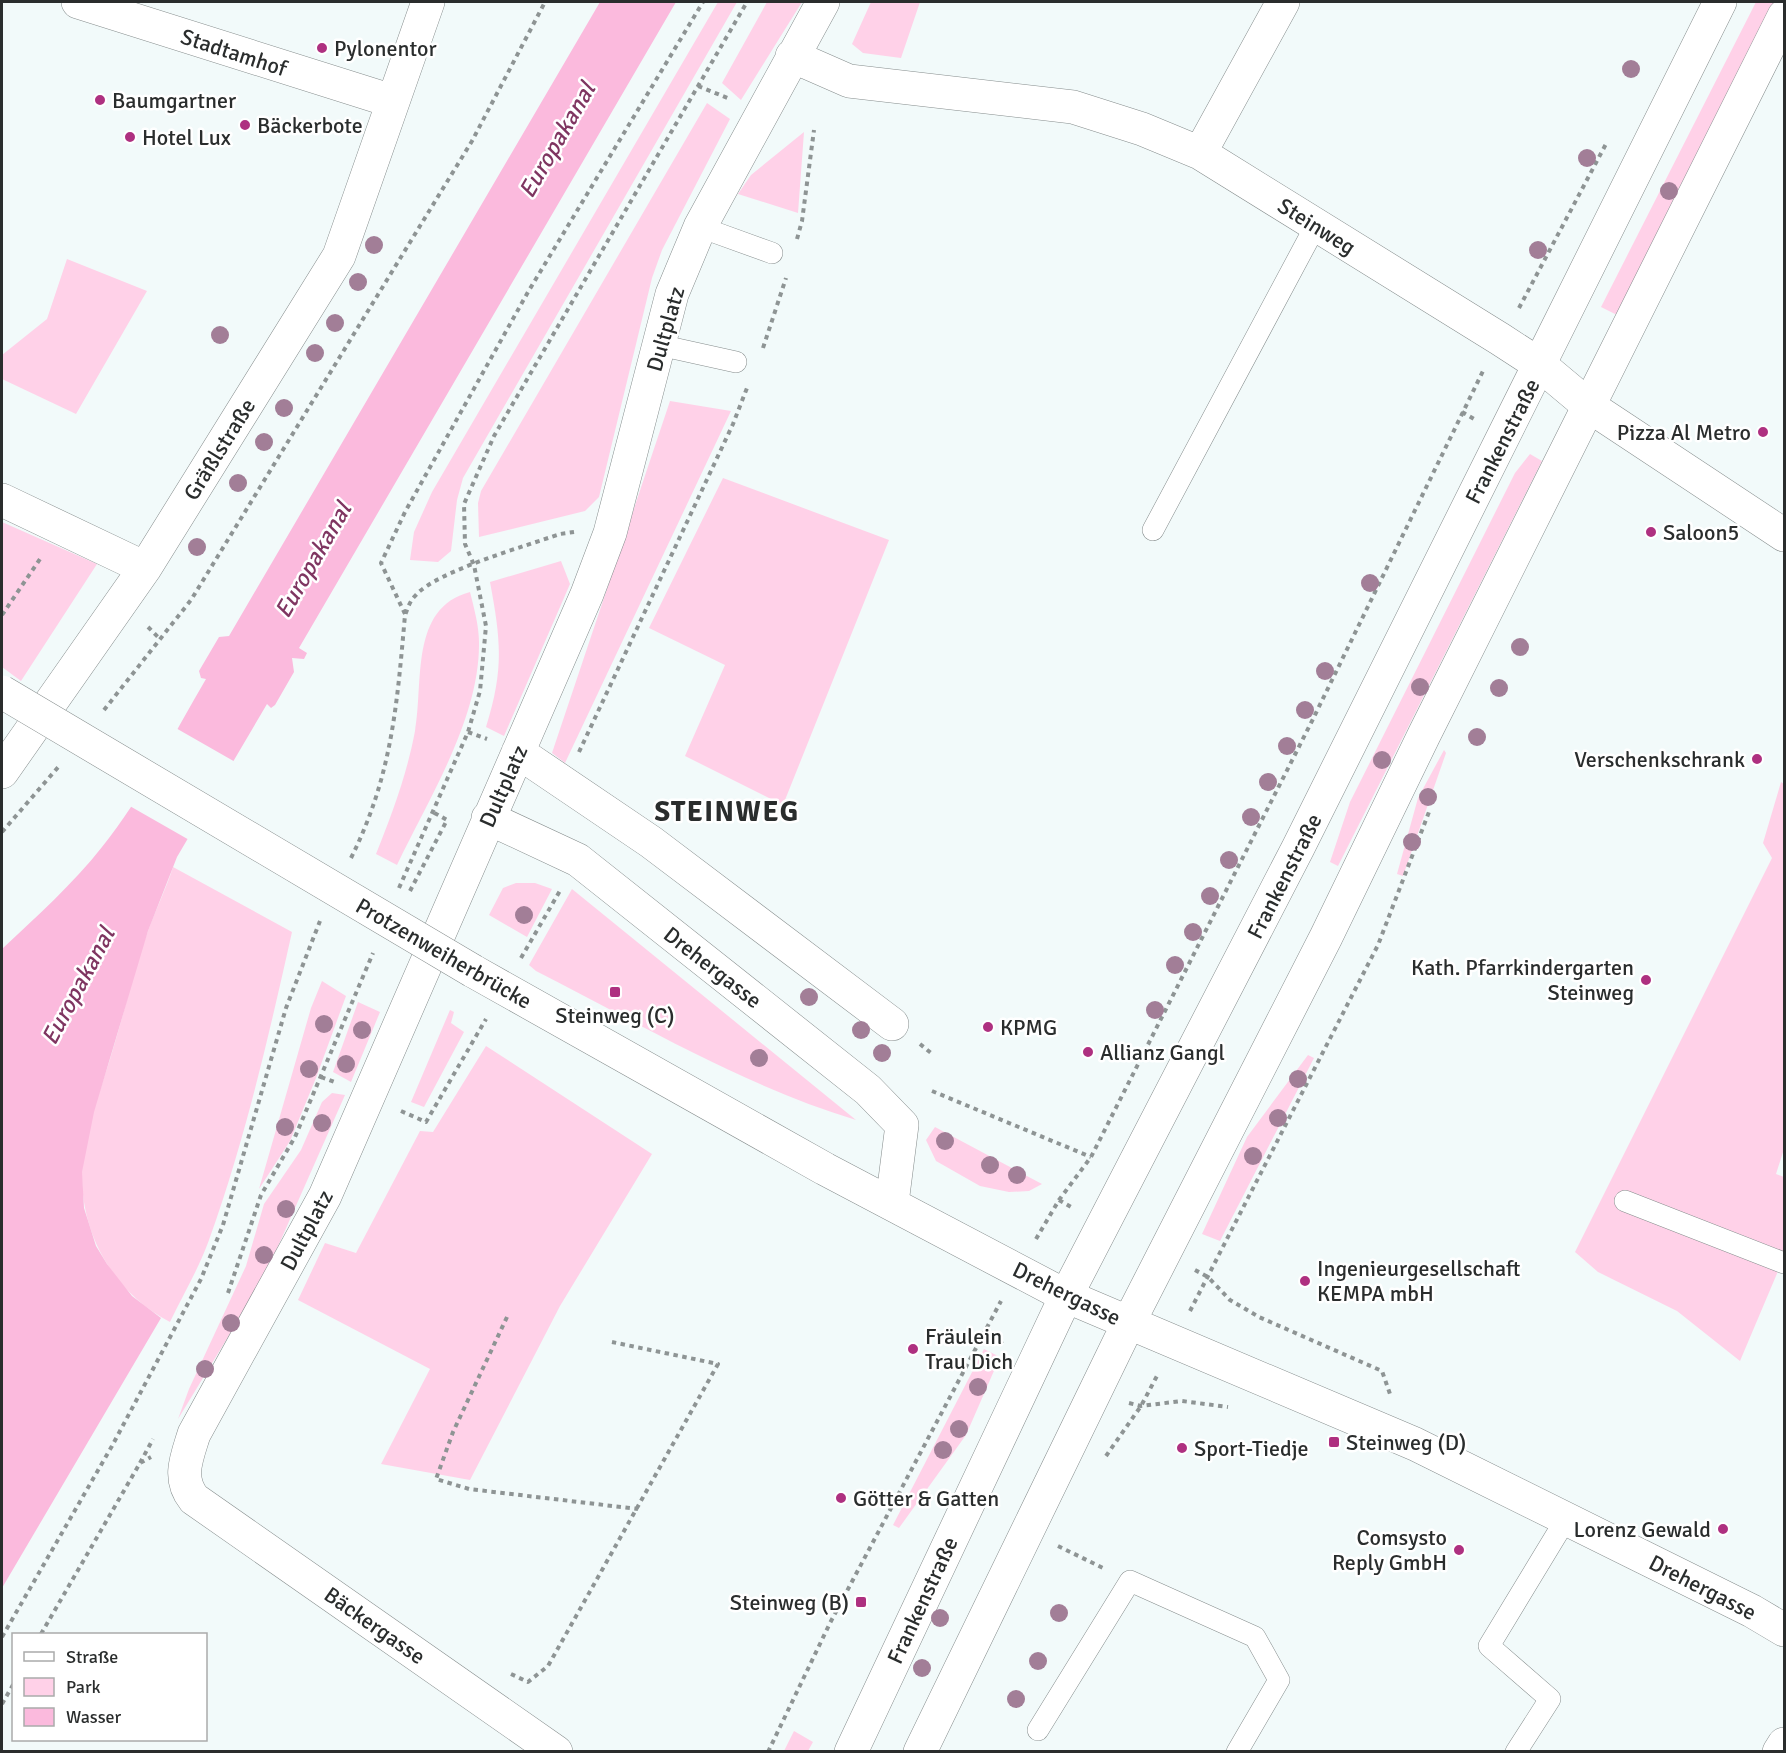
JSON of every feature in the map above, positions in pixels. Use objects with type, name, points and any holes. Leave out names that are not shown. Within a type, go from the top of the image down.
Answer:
[{"type":"street","name":"Stadtamhof","points":[[78,2],[392,101]]},
{"type":"street","name":"Gräßlstraße","points":[[2,772],[145,568],[339,256],[428,2]]},
{"type":"street","name":"Dultplatz","points":[[194,1499],[186,1489],[183,1466],[194,1434],[325,1196],[587,594],[610,533],[672,294],[700,228],[823,2]]},
{"type":"street","points":[[1200,153],[1283,2]]},
{"type":"street","name":"Frankenstraße","points":[[851,1752],[1066,1296],[1298,848],[1720,2]]},
{"type":"street","points":[[920,1752],[1128,1324],[1326,937],[1785,16]]},
{"type":"street","name":"Steinweg","points":[[792,56],[849,81],[1073,107],[1142,129],[1200,153],[1540,365],[1589,406],[1785,535]]},
{"type":"street","points":[[2,500],[145,568]]},
{"type":"street","name":"Protzenweiherbrücke","points":[[2,692],[395,910],[473,971],[504,989],[892,1203]]},
{"type":"street","points":[[518,752],[565,781],[651,842],[892,1024]]},
{"type":"street","name":"Drehergasse","points":[[488,818],[578,860],[868,1090],[902,1125],[892,1203],[1066,1296],[1405,1439],[1752,1611],[1785,1630]]},
{"type":"street","name":"Bäckergasse","points":[[194,1499],[556,1752]]},
{"type":"street","points":[[1779,1752],[1785,1743]]},
{"type":"lane","points":[[1153,530],[1316,225]]},
{"type":"lane","points":[[700,228],[772,253]]},
{"type":"lane","points":[[659,345],[736,362]]},
{"type":"lane","points":[[1625,1201],[1785,1263]]},
{"type":"lane","points":[[1516,1752],[1550,1699],[1489,1646],[1566,1519]]},
{"type":"lane","points":[[1038,1730],[1130,1581],[1255,1637],[1279,1680],[1237,1752]]},
{"type":"path","points":[[191,600],[472,141],[544,2]]},
{"type":"path","points":[[405,615],[381,563],[405,512],[528,292],[703,2]]},
{"type":"path","points":[[395,910],[431,811],[468,732],[480,691],[486,626],[474,565],[465,544],[464,504],[494,436],[747,2]]},
{"type":"path","points":[[768,1752],[830,1623],[983,1333],[1059,1200],[1091,1157],[1312,721],[1462,412],[1500,339],[1535,281],[1611,133]]},
{"type":"path","points":[[565,781],[733,424]]},
{"type":"path","points":[[2,615],[61,528]]},
{"type":"path","points":[[356,849],[374,809],[384,778],[395,720],[405,615],[416,594],[450,573],[560,534],[610,533]]},
{"type":"path","points":[[143,622],[160,639]]},
{"type":"path","points":[[1174,1342],[1378,945],[1431,806]]},
{"type":"path","points":[[395,910],[447,820],[431,811]]},
{"type":"path","points":[[449,1083],[578,860]]},
{"type":"path","points":[[2,1637],[112,1446],[201,1279],[223,1226],[286,1008],[311,940]]},
{"type":"path","points":[[223,1303],[261,1195],[295,1137],[374,949]]},
{"type":"path","points":[[932,1091],[1091,1157]]},
{"type":"path","points":[[1208,1277],[1230,1300],[1259,1317],[1382,1371],[1405,1439]]},
{"type":"path","points":[[507,1317],[453,1431],[436,1479],[469,1489],[638,1509]]},
{"type":"path","points":[[508,1672],[528,1682],[548,1666],[718,1364],[612,1342]]},
{"type":"path","points":[[42,1633],[156,1433]]},
{"type":"path","points":[[140,1463],[194,1434]]},
{"type":"path","points":[[1053,1544],[1130,1581]]},
{"type":"path","points":[[2,1704],[12,1686]]},
{"type":"green space","points":[[718,2],[737,2],[463,478],[457,500],[451,551],[438,562],[410,560],[414,532],[432,492]]},
{"type":"green space","points":[[767,2],[802,2],[741,100],[722,83]]},
{"type":"green space","points":[[871,2],[920,2],[901,58],[863,53],[852,44]]},
{"type":"green space","points":[[1756,2],[1775,2],[1617,315],[1601,307]]},
{"type":"green space","points":[[707,103],[730,119],[662,250],[652,278],[599,497],[585,511],[479,537],[478,503],[481,491]]},
{"type":"green space","points":[[804,132],[798,213],[738,194],[751,175]]},
{"type":"green space","points":[[67,259],[147,291],[76,414],[2,379],[2,355],[47,319]]},
{"type":"green space","points":[[670,401],[731,411],[565,763],[552,753]]},
{"type":"green space","points":[[1530,454],[1542,461],[1338,866],[1330,862],[1350,802],[1515,473]]},
{"type":"green space","points":[[723,478],[889,540],[783,805],[685,756],[725,665],[649,628]]},
{"type":"green space","points":[[2,522],[97,564],[21,681],[2,667]]},
{"type":"green space","points":[[561,561],[570,584],[504,736],[486,727],[496,688],[499,655],[497,621],[490,582]]},
{"type":"green space","points":[[470,592],[479,642],[477,671],[471,699],[450,757],[397,865],[376,854],[388,824],[412,747],[420,670],[428,630],[437,614],[450,601]]},
{"type":"green space","points":[[1444,750],[1446,753],[1403,876],[1397,874],[1418,798]]},
{"type":"green space","points":[[1781,782],[1784,784],[1784,1149],[1776,1174],[1784,1177],[1784,1257],[1740,1361],[1677,1311],[1598,1272],[1575,1252],[1772,858],[1763,843]]},
{"type":"green space","points":[[173,867],[292,932],[265,1048],[234,1164],[205,1250],[170,1322],[150,1310],[132,1295],[105,1260],[87,1218],[82,1173],[89,1127],[138,960]]},
{"type":"green space","points":[[516,883],[535,883],[552,889],[527,937],[489,915],[503,888]]},
{"type":"green space","points":[[572,889],[856,1120],[773,1090],[733,1072],[536,971],[529,965]]},
{"type":"green space","points":[[322,981],[346,996],[290,1141],[259,1189],[311,1008]]},
{"type":"green space","points":[[358,1002],[380,1012],[351,1082],[333,1072]]},
{"type":"green space","points":[[450,1010],[454,1012],[451,1023],[464,1032],[424,1107],[411,1102]]},
{"type":"green space","points":[[486,1046],[652,1154],[560,1306],[470,1480],[381,1464],[430,1369],[298,1300],[325,1243],[356,1253],[420,1131],[433,1132]]},
{"type":"green space","points":[[1308,1055],[1314,1058],[1220,1241],[1202,1234],[1247,1137]]},
{"type":"green space","points":[[332,1093],[345,1095],[264,1278],[178,1419],[189,1389],[246,1266],[264,1204],[301,1150],[322,1102]]},
{"type":"green space","points":[[935,1127],[1042,1184],[1029,1191],[1009,1192],[980,1186],[936,1161],[926,1140]]},
{"type":"green space","points":[[984,1349],[1000,1357],[966,1435],[899,1528],[893,1525]]},
{"type":"green space","points":[[794,1731],[813,1742],[808,1751],[784,1751]]},
{"type":"water","name":"Europakanal","points":[[600,2],[676,2],[299,648],[307,653],[304,659],[292,658],[294,672],[275,705],[271,708],[267,704],[177,857],[148,931],[94,1112],[82,1172],[84,1208],[96,1246],[132,1296],[161,1318],[2,1588],[2,949],[91,861],[131,807],[206,679],[201,678],[199,671],[219,637],[229,636]]},
{"type":"pier","points":[[174,727],[237,763],[191,841],[128,805]]},
{"type":"place","name":"Pylonentor","points":[[322,48]]},
{"type":"place","name":"Baumgartner","points":[[100,100]]},
{"type":"place","name":"Bäckerbote","points":[[245,125]]},
{"type":"place","name":"Hotel Lux","points":[[130,137]]},
{"type":"place","name":"Pizza Al Metro","points":[[1763,432]]},
{"type":"place","name":"Saloon5","points":[[1651,532]]},
{"type":"place","name":"Verschenkschrank","points":[[1757,759]]},
{"type":"place","name":"Kath. Pfarrkindergarten Steinweg","points":[[1646,980]]},
{"type":"place","name":"Steinweg (C)","points":[[615,992]]},
{"type":"place","name":"KPMG","points":[[988,1027]]},
{"type":"place","name":"Allianz Gangl","points":[[1088,1052]]},
{"type":"place","name":"Ingenieurgesellschaft KEMPA mbH","points":[[1305,1281]]},
{"type":"place","name":"Fräulein Trau Dich","points":[[913,1349]]},
{"type":"place","name":"Steinweg (D)","points":[[1334,1442]]},
{"type":"place","name":"Sport-Tiedje","points":[[1182,1448]]},
{"type":"place","name":"Götter & Gatten","points":[[841,1498]]},
{"type":"place","name":"Lorenz Gewald","points":[[1723,1529]]},
{"type":"place","name":"Comsysto Reply GmbH","points":[[1459,1550]]},
{"type":"place","name":"Steinweg (B)","points":[[861,1602]]},
{"type":"district","name":"STEINWEG","points":[[727,811]]}]
